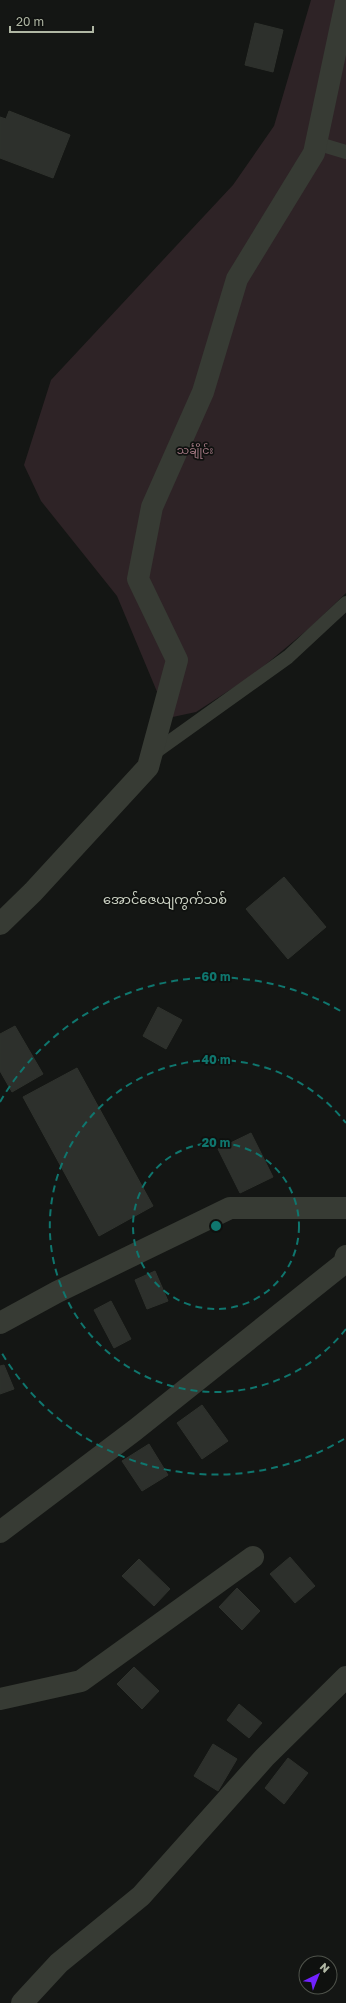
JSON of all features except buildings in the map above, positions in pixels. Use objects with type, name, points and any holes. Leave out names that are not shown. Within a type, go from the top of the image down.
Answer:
[{"type":"street","points":[[0,924],[33,892],[148,767],[177,660],[138,579],[152,507],[203,392],[237,278],[314,152],[346,2]]},
{"type":"street","points":[[0,1323],[57,1292],[230,1208],[346,1208]]},
{"type":"street","points":[[0,1532],[136,1430],[344,1263],[346,1256]]},
{"type":"street","points":[[0,1699],[81,1682],[253,1558]]},
{"type":"street","points":[[22,2003],[59,1963],[141,1896],[265,1757],[346,1677]]},
{"type":"lane","points":[[316,143],[346,152]]},
{"type":"lane","points":[[152,755],[288,657],[346,603]]},
{"type":"green space","name":"သင်္ချိုင်း","points":[[311,0],[346,0],[346,593],[312,626],[253,675],[196,712],[168,718],[117,596],[41,501],[24,465],[51,380],[233,185],[274,126]]},
{"type":"district","name":"အောင်ဇေယျကွက်သစ်","points":[[165,899]]}]
